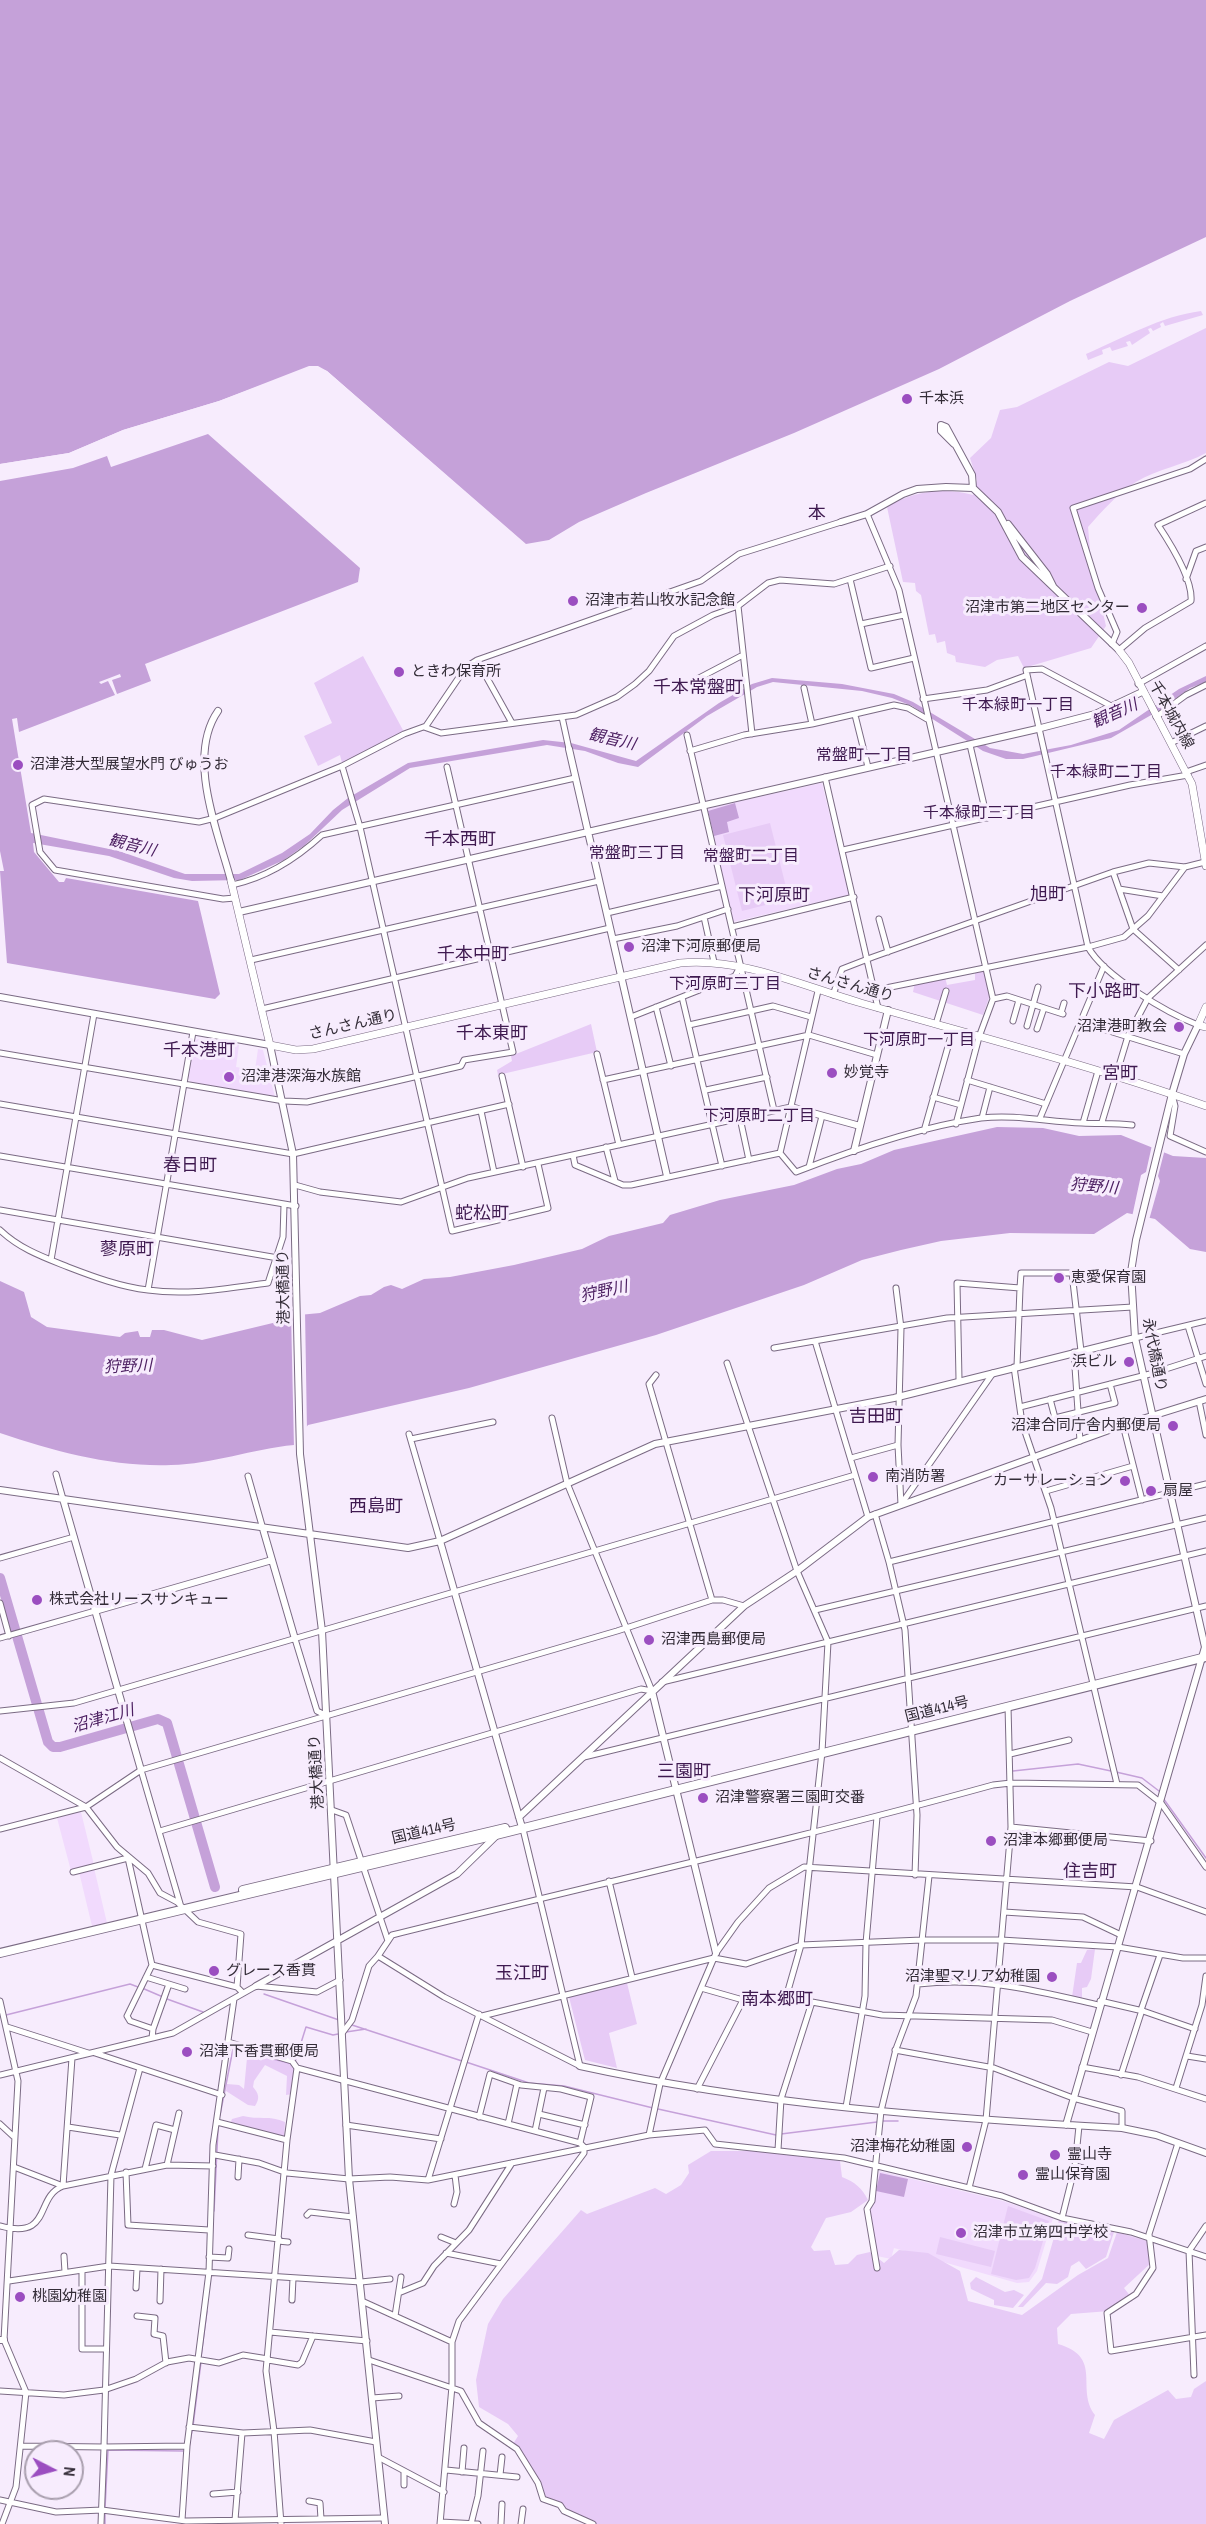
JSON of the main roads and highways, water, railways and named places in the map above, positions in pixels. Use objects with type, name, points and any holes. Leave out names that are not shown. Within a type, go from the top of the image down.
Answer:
[{"type":"highway","name":"国道414号","points":[[0,1953],[181,1909],[189,1904],[498,1832],[521,1823],[661,1789],[675,1789],[1008,1706],[1094,1687],[1205,1657]]},
{"type":"main road","name":"千本城内線","points":[[1119,650],[1128,661],[1142,692],[1187,773],[1196,802],[1205,864]]},
{"type":"main road","name":"港大橋通り","points":[[231,880],[270,1045]]},
{"type":"main road","name":"さんさん通り","points":[[270,1045],[306,1050],[680,963],[714,962],[1064,1061],[1206,1106]]},
{"type":"main road","points":[[1206,1007],[1198,1025],[1206,1028]]},
{"type":"water","points":[[0,0],[1206,0],[1206,237],[1070,301],[939,369],[794,433],[579,522],[549,540],[526,544],[327,371],[313,366],[219,401],[123,430],[69,453],[0,464]]},
{"type":"water","points":[[208,434],[360,568],[358,582],[145,664],[151,681],[117,694],[112,680],[121,677],[120,674],[99,682],[101,684],[108,681],[115,695],[19,732],[17,718],[12,719],[31,833],[119,851],[185,874],[239,874],[282,853],[310,834],[348,798],[408,763],[543,740],[571,743],[636,761],[719,703],[752,684],[772,678],[842,684],[894,694],[913,702],[990,748],[1023,754],[1071,745],[1119,730],[1179,689],[1206,676],[1206,682],[1190,688],[1160,710],[1111,738],[1023,759],[1006,759],[983,751],[912,706],[892,698],[862,691],[773,682],[757,687],[707,716],[638,767],[618,763],[585,751],[547,745],[410,768],[342,810],[305,845],[284,860],[240,880],[192,881],[174,878],[109,856],[33,843],[34,852],[59,882],[64,882],[66,878],[198,901],[220,994],[215,999],[7,963],[0,871],[4,871],[0,851],[0,481],[73,468],[107,456],[111,467]]},
{"type":"water","points":[[735,803],[739,818],[727,822],[729,832],[714,836],[708,811]]},
{"type":"water","name":"狩野川","points":[[997,1127],[1043,1128],[1079,1136],[1121,1135],[1173,1156],[1206,1158],[1206,1252],[1190,1249],[1155,1219],[1127,1213],[1094,1234],[1010,1233],[941,1241],[862,1260],[804,1285],[656,1335],[469,1388],[308,1425],[294,1445],[202,1462],[149,1465],[106,1461],[63,1452],[0,1433],[0,1281],[24,1292],[31,1317],[47,1327],[120,1337],[125,1333],[138,1331],[140,1337],[150,1337],[152,1330],[164,1330],[202,1340],[277,1322],[288,1316],[320,1313],[360,1296],[371,1295],[391,1285],[402,1289],[424,1279],[450,1277],[514,1265],[582,1249],[609,1236],[663,1223],[670,1215],[720,1200],[794,1185],[837,1169],[861,1164],[894,1150]]},
{"type":"water","points":[[880,2173],[908,2179],[904,2197],[876,2191]]},
{"type":"waterway","name":"沼津江川","points":[[0,1578],[48,1742],[53,1747],[60,1747],[158,1719],[167,1723],[215,1887]]},
{"type":"waterway","points":[[1013,1771],[1078,1764],[1111,1771]]},
{"type":"waterway","points":[[1116,1772],[1142,1778],[1159,1791]]},
{"type":"waterway","points":[[1163,1798],[1206,1858]]},
{"type":"waterway","points":[[6,2015],[130,1984],[138,1987]]},
{"type":"waterway","points":[[142,1988],[163,1997]]},
{"type":"waterway","points":[[264,1994],[339,2020]]},
{"type":"waterway","points":[[167,1999],[203,2012]]},
{"type":"waterway","points":[[352,2025],[462,2061]]},
{"type":"waterway","points":[[295,2062],[306,2027],[333,2035],[338,2034]]},
{"type":"waterway","points":[[346,2032],[366,2029]]},
{"type":"waterway","points":[[220,2115],[233,2049],[293,2064]]},
{"type":"waterway","points":[[466,2062],[529,2083],[564,2086],[653,2108]]},
{"type":"waterway","points":[[658,2109],[776,2135]]},
{"type":"waterway","points":[[882,2121],[898,2121]]},
{"type":"waterway","points":[[781,2134],[877,2122]]},
{"type":"waterway","points":[[214,2211],[218,2129]]},
{"type":"waterway","points":[[201,2357],[207,2311]]},
{"type":"waterway","points":[[193,2426],[201,2362]]},
{"type":"waterway","points":[[188,2451],[192,2431]]},
{"type":"waterway","points":[[105,2508],[108,2450],[183,2451]]},
{"type":"waterway","points":[[105,2513],[105,2524]]},
{"type":"place","name":"千本浜","points":[[907,399]]},
{"type":"place","name":"沼津市若山牧水記念館","points":[[573,601]]},
{"type":"place","name":"沼津市第二地区センター","points":[[1142,608]]},
{"type":"place","name":"ときわ保育所","points":[[399,672]]},
{"type":"place","name":"沼津港大型展望水門 びゅうお","points":[[18,765]]},
{"type":"place","name":"沼津下河原郵便局","points":[[629,947]]},
{"type":"place","name":"沼津港町教会","points":[[1179,1027]]},
{"type":"place","name":"妙覚寺","points":[[832,1073]]},
{"type":"place","name":"沼津港深海水族館","points":[[229,1077]]},
{"type":"place","name":"恵愛保育園","points":[[1059,1278]]},
{"type":"place","name":"浜ビル","points":[[1129,1362]]},
{"type":"place","name":"沼津合同庁舎内郵便局","points":[[1173,1426]]},
{"type":"place","name":"南消防署","points":[[873,1477]]},
{"type":"place","name":"カーサレーション","points":[[1125,1481]]},
{"type":"place","name":"扇屋","points":[[1151,1491]]},
{"type":"place","name":"株式会社リースサンキュー","points":[[37,1600]]},
{"type":"place","name":"沼津西島郵便局","points":[[649,1640]]},
{"type":"place","name":"沼津警察署三園町交番","points":[[703,1798]]},
{"type":"place","name":"沼津本郷郵便局","points":[[991,1841]]},
{"type":"place","name":"グレース香貫","points":[[214,1971]]},
{"type":"place","name":"沼津聖マリア幼稚園","points":[[1052,1977]]},
{"type":"place","name":"沼津下香貫郵便局","points":[[187,2052]]},
{"type":"place","name":"沼津梅花幼稚園","points":[[967,2147]]},
{"type":"place","name":"霊山寺","points":[[1055,2155]]},
{"type":"place","name":"霊山保育園","points":[[1023,2175]]},
{"type":"place","name":"沼津市立第四中学校","points":[[961,2233]]},
{"type":"place","name":"桃園幼稚園","points":[[20,2297]]},
{"type":"district","name":"本","points":[[817,514]]},
{"type":"district","name":"千本常盤町","points":[[698,688]]},
{"type":"district","name":"千本緑町一丁目","points":[[1018,706]]},
{"type":"district","name":"常盤町一丁目","points":[[864,756]]},
{"type":"district","name":"千本緑町二丁目","points":[[1106,773]]},
{"type":"district","name":"千本緑町三丁目","points":[[979,814]]},
{"type":"district","name":"千本西町","points":[[460,840]]},
{"type":"district","name":"常盤町三丁目","points":[[637,854]]},
{"type":"district","name":"常盤町二丁目","points":[[751,857]]},
{"type":"district","name":"旭町","points":[[1048,895]]},
{"type":"district","name":"下河原町","points":[[774,896]]},
{"type":"district","name":"千本中町","points":[[473,955]]},
{"type":"district","name":"下河原町三丁目","points":[[725,985]]},
{"type":"district","name":"下小路町","points":[[1104,992]]},
{"type":"district","name":"千本東町","points":[[492,1034]]},
{"type":"district","name":"下河原町一丁目","points":[[919,1041]]},
{"type":"district","name":"千本港町","points":[[199,1051]]},
{"type":"district","name":"宮町","points":[[1120,1074]]},
{"type":"district","name":"下河原町二丁目","points":[[759,1117]]},
{"type":"district","name":"春日町","points":[[190,1166]]},
{"type":"district","name":"蛇松町","points":[[482,1214]]},
{"type":"district","name":"蓼原町","points":[[127,1250]]},
{"type":"district","name":"吉田町","points":[[876,1417]]},
{"type":"district","name":"西島町","points":[[376,1507]]},
{"type":"district","name":"三園町","points":[[684,1772]]},
{"type":"district","name":"住吉町","points":[[1090,1872]]},
{"type":"district","name":"玉江町","points":[[522,1974]]},
{"type":"district","name":"南本郷町","points":[[777,2000]]},
{"type":"water label","name":"観音川","points":[[1115,714]]},
{"type":"water label","name":"観音川","points":[[612,740]]},
{"type":"water label","name":"観音川","points":[[132,846]]}]
